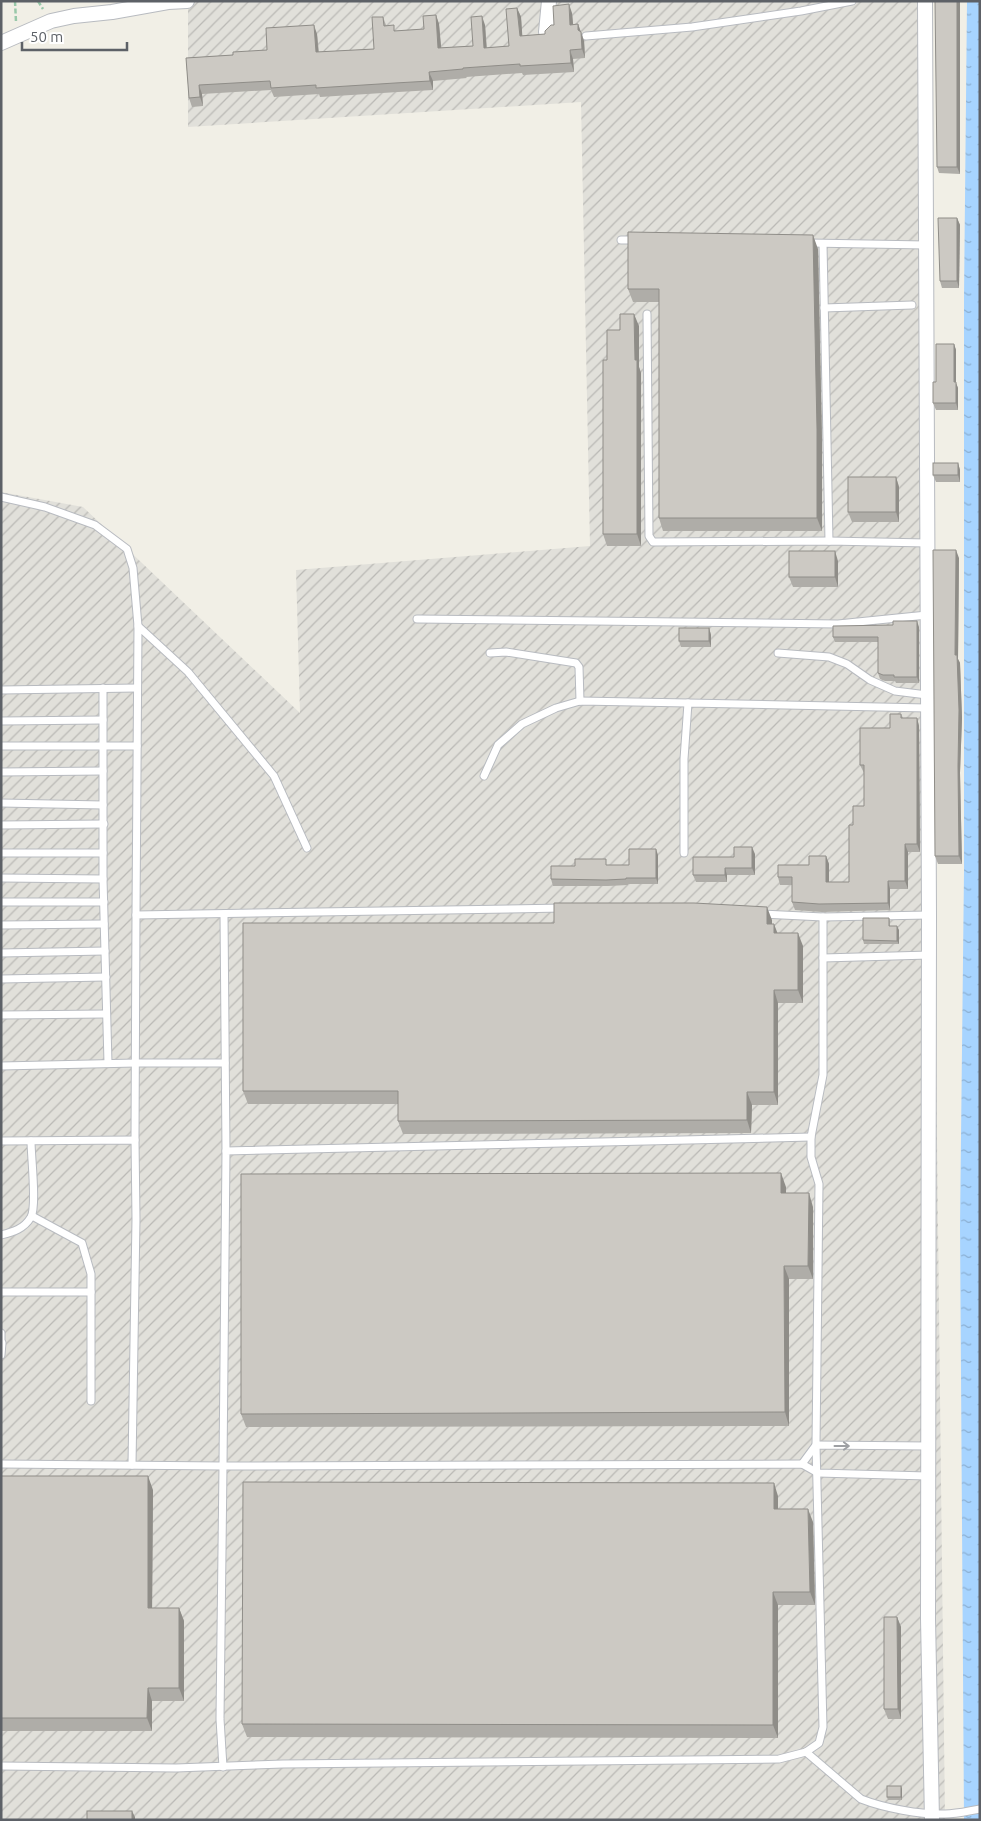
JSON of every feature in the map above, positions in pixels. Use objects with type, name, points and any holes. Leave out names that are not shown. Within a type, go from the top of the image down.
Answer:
[{"type":"street","points":[[1,43],[51,21],[168,2],[187,1]]},
{"type":"street","points":[[546,32],[549,1]]},
{"type":"street","points":[[925,1],[929,915],[928,1619],[936,1816]]},
{"type":"lane","points":[[586,36],[692,27],[801,11],[852,1]]},
{"type":"lane","points":[[621,240],[640,240]]},
{"type":"lane","points":[[803,243],[926,245]]},
{"type":"lane","points":[[822,244],[829,541]]},
{"type":"lane","points":[[824,308],[912,305]]},
{"type":"lane","points":[[647,314],[649,536],[653,542],[829,541],[927,543]]},
{"type":"lane","points":[[1,497],[45,507],[95,525],[127,549],[133,568],[138,626],[136,1219],[132,1466]]},
{"type":"lane","points":[[416,619],[838,624],[927,615]]},
{"type":"lane","points":[[138,626],[188,672],[274,776],[307,848]]},
{"type":"lane","points":[[490,653],[506,652],[576,663],[579,666],[580,701]]},
{"type":"lane","points":[[778,652],[829,657],[847,664],[870,680],[928,702]]},
{"type":"lane","points":[[103,688],[102,805],[104,824],[103,879],[108,1063]]},
{"type":"lane","points":[[1,690],[137,688]]},
{"type":"lane","points":[[484,776],[498,745],[522,724],[556,708],[580,701],[688,703],[928,702]]},
{"type":"lane","points":[[684,853],[684,759],[688,703]]},
{"type":"lane","points":[[1,721],[103,720]]},
{"type":"lane","points":[[1,746],[137,746]]},
{"type":"lane","points":[[1,772],[103,771]]},
{"type":"lane","points":[[1,803],[102,805]]},
{"type":"lane","points":[[1,825],[104,824]]},
{"type":"lane","points":[[1,853],[103,853]]},
{"type":"lane","points":[[1,878],[103,879]]},
{"type":"lane","points":[[1,902],[104,902]]},
{"type":"lane","points":[[136,915],[576,908]]},
{"type":"lane","points":[[223,1767],[220,1720],[226,1151],[224,914]]},
{"type":"lane","points":[[754,914],[823,917],[929,915]]},
{"type":"lane","points":[[1,1766],[176,1768],[283,1764],[779,1759],[806,1752],[819,1742],[822,1727],[816,1445],[819,1184],[811,1157],[811,1137],[822,1075],[823,917]]},
{"type":"lane","points":[[1,925],[104,924]]},
{"type":"lane","points":[[1,953],[105,951]]},
{"type":"lane","points":[[823,958],[929,955]]},
{"type":"lane","points":[[1,979],[106,977]]},
{"type":"lane","points":[[1,1015],[106,1014]]},
{"type":"lane","points":[[1,1066],[108,1063],[225,1063]]},
{"type":"lane","points":[[226,1151],[811,1137]]},
{"type":"lane","points":[[1,1141],[136,1140]]},
{"type":"lane","points":[[1,1235],[18,1230],[32,1216],[31,1141]]},
{"type":"lane","points":[[32,1216],[82,1243],[91,1274],[91,1401]]},
{"type":"lane","points":[[1,1292],[91,1292]]},
{"type":"lane","points":[[1,1333],[1,1355]]},
{"type":"lane","points":[[816,1445],[928,1446]]},
{"type":"lane","points":[[802,1464],[816,1445]]},
{"type":"lane","points":[[1,1464],[132,1466],[802,1464],[818,1473],[928,1476]]},
{"type":"lane","points":[[806,1752],[861,1799],[894,1809],[936,1816],[980,1809]]},
{"type":"path","points":[[15,1],[16,37]]},
{"type":"shaded area","points":[[188,1],[927,1],[934,887],[945,1820],[1,1820],[1,492],[83,507],[300,713],[296,570],[590,546],[581,102],[188,127]]},
{"type":"water","points":[[967,1],[980,1],[980,1820],[964,1820],[960,1227],[964,871],[964,298]]},
{"type":"building","points":[[935,1],[957,1],[957,167],[937,167]]},
{"type":"building","points":[[569,4],[570,25],[578,24],[578,30],[581,32],[582,49],[570,50],[571,63],[463,68],[429,72],[430,81],[316,88],[316,85],[271,88],[270,81],[199,85],[200,97],[189,98],[186,58],[233,55],[233,52],[267,50],[266,28],[314,25],[316,52],[374,49],[372,17],[383,17],[384,26],[394,25],[394,31],[424,29],[423,16],[436,15],[438,48],[473,46],[471,17],[482,16],[484,48],[509,46],[506,9],[517,8],[520,36],[545,34],[545,31],[551,25],[554,25],[553,6]]},
{"type":"building","points":[[938,218],[957,218],[957,281],[940,281]]},
{"type":"building","points":[[628,232],[813,235],[817,518],[659,518],[659,289],[628,289]]},
{"type":"building","points":[[620,314],[634,314],[635,360],[637,360],[637,534],[603,534],[603,360],[607,360],[607,330],[620,330]]},
{"type":"building","points":[[936,344],[954,344],[956,403],[933,403],[933,382],[936,382]]},
{"type":"building","points":[[933,463],[958,463],[958,475],[933,475]]},
{"type":"building","points":[[848,477],[896,477],[896,512],[848,512]]},
{"type":"building","points":[[933,550],[956,550],[955,655],[957,655],[959,710],[959,856],[935,856]]},
{"type":"building","points":[[789,551],[835,551],[835,577],[789,577]]},
{"type":"building","points":[[893,621],[917,621],[917,677],[894,677],[894,675],[878,673],[878,637],[833,637],[833,626],[893,625]]},
{"type":"building","points":[[679,628],[709,628],[709,641],[679,641]]},
{"type":"building","points":[[890,714],[901,714],[901,718],[917,718],[917,844],[905,844],[905,881],[888,881],[888,903],[819,904],[792,902],[792,877],[778,877],[778,865],[809,865],[809,856],[826,856],[826,882],[849,882],[849,825],[853,825],[853,806],[864,806],[864,765],[860,765],[860,728],[890,728]]},
{"type":"building","points":[[734,847],[752,847],[752,868],[725,868],[725,875],[693,875],[693,857],[734,857]]},
{"type":"building","points":[[629,849],[656,849],[656,878],[606,880],[551,879],[551,866],[575,866],[575,859],[606,859],[606,865],[629,865]]},
{"type":"building","points":[[554,903],[694,903],[767,907],[767,924],[774,924],[774,933],[798,933],[798,990],[774,990],[774,1092],[747,1092],[747,1120],[398,1121],[398,1091],[243,1091],[243,923],[554,923]]},
{"type":"building","points":[[863,918],[889,918],[889,926],[897,926],[897,941],[863,940]]},
{"type":"building","points":[[781,1173],[781,1193],[809,1193],[808,1266],[784,1266],[785,1412],[241,1414],[241,1174]]},
{"type":"building","points":[[1,1476],[148,1476],[148,1608],[179,1608],[179,1688],[148,1688],[147,1718],[1,1718]]},
{"type":"building","points":[[243,1482],[774,1483],[774,1509],[808,1509],[810,1592],[773,1592],[773,1725],[242,1724]]},
{"type":"building","points":[[884,1617],[897,1617],[898,1709],[884,1709]]},
{"type":"building","points":[[887,1786],[901,1786],[901,1797],[887,1797]]},
{"type":"building","points":[[87,1811],[132,1811],[132,1820],[87,1820]]}]
